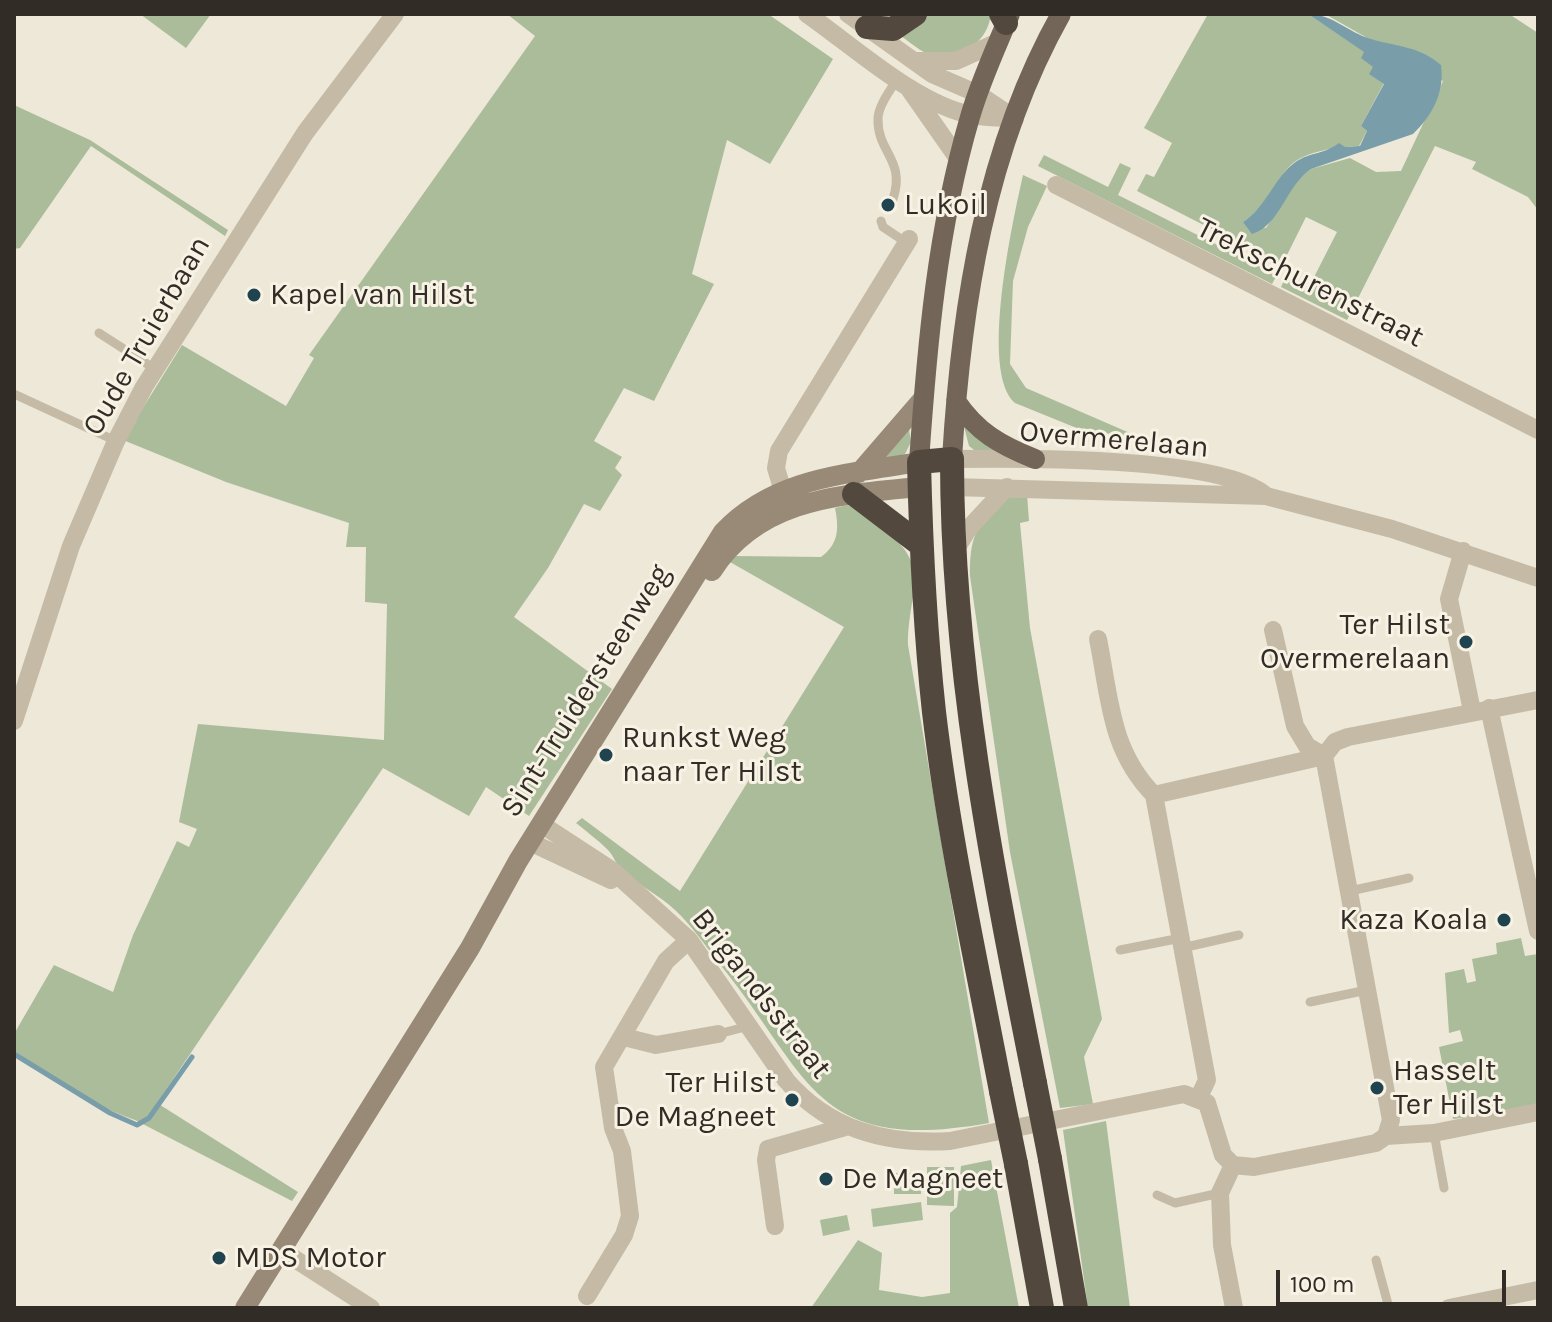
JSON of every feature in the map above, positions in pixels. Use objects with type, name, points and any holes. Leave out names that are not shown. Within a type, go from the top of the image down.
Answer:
[{"type":"highway","points":[[858,21],[893,29],[915,14]]},
{"type":"highway","points":[[952,459],[954,552],[969,727],[993,872],[1076,1308]]},
{"type":"highway","name":"Sint-Truidersteenweg","points":[[919,474],[952,459]]},
{"type":"highway","points":[[919,474],[921,545],[934,713],[961,882],[1042,1308]]},
{"type":"highway","name":"Sint-Truidersteenweg","points":[[919,474],[952,487]]},
{"type":"highway","points":[[856,483],[921,545]]},
{"type":"main road","points":[[952,459],[956,401],[979,240],[1015,119],[1061,14]]},
{"type":"main road","points":[[919,474],[932,295],[959,160],[971,115],[1004,23]]},
{"type":"main road","points":[[856,483],[922,400]]},
{"type":"main road","points":[[956,401],[968,420],[993,442],[1035,459]]},
{"type":"main road","name":"Sint-Truidersteenweg","points":[[245,1308],[536,846],[723,532],[755,504],[856,483],[919,474]]},
{"type":"street","name":"Oude Truierbaan","points":[[14,721],[71,546],[116,441],[155,369],[305,133],[395,14]]},
{"type":"street","points":[[807,14],[902,81],[971,115],[1015,119]]},
{"type":"street","points":[[858,21],[913,61],[954,85],[978,94],[1015,119]]},
{"type":"street","points":[[913,61],[956,61],[1004,23]]},
{"type":"street","points":[[902,81],[959,160]]},
{"type":"street","name":"Trekschurenstraat","points":[[1056,185],[1538,430]]},
{"type":"street","points":[[784,499],[776,468],[779,451],[908,241]]},
{"type":"street","name":"Overmerelaan","points":[[952,459],[1035,459],[1181,469],[1245,482],[1266,496]]},
{"type":"street","name":"Overmerelaan","points":[[952,487],[1266,496],[1331,511],[1463,551],[1538,578]]},
{"type":"street","name":"Overmerelaan","points":[[954,552],[969,528],[1007,487]]},
{"type":"street","points":[[1463,551],[1449,599],[1538,931]]},
{"type":"street","points":[[1273,630],[1295,726],[1307,746],[1324,756],[1391,1120],[1386,1136]]},
{"type":"street","points":[[1098,639],[1120,750],[1133,774],[1154,795],[1207,1080],[1199,1097],[1211,1109],[1223,1155],[1233,1165],[1254,1167],[1376,1143],[1386,1136],[1434,1133],[1538,1112]]},
{"type":"street","points":[[1154,795],[1324,756],[1335,742],[1348,737],[1538,700]]},
{"type":"street","name":"Brigandsstraat","points":[[547,827],[635,891],[689,940],[792,1087],[813,1106],[845,1127],[879,1138],[913,1143],[950,1141],[1184,1094],[1199,1097]]},
{"type":"street","name":"Brigandsstraat","points":[[536,846],[635,891]]},
{"type":"street","points":[[587,1296],[624,1235],[630,1216],[622,1151],[613,1128],[604,1067],[609,1053],[624,1037],[666,961],[689,940]]},
{"type":"street","points":[[624,1037],[656,1045],[718,1034]]},
{"type":"street","points":[[775,1226],[766,1160],[768,1149],[845,1127]]},
{"type":"street","points":[[1233,1165],[1220,1193],[1222,1245],[1234,1308]]},
{"type":"street","points":[[281,1250],[371,1308]]},
{"type":"street","points":[[1449,1308],[1538,1290]]},
{"type":"lane","points":[[893,199],[898,183],[896,166],[881,135],[877,116],[902,81]]},
{"type":"lane","points":[[881,221],[883,227],[908,241]]},
{"type":"lane","points":[[99,333],[155,369]]},
{"type":"lane","points":[[14,394],[116,441]]},
{"type":"lane","points":[[1350,891],[1409,878]]},
{"type":"lane","points":[[1120,950],[1239,935]]},
{"type":"lane","points":[[1310,1002],[1367,990]]},
{"type":"lane","points":[[718,1034],[750,1026]]},
{"type":"lane","points":[[1434,1133],[1444,1188]]},
{"type":"lane","points":[[1157,1195],[1175,1203],[1220,1193]]},
{"type":"lane","points":[[1376,1260],[1389,1308]]},
{"type":"green space","points":[[140,14],[211,14],[186,48]]},
{"type":"green space","points":[[507,14],[768,14],[833,59],[770,164],[727,140],[692,274],[714,284],[654,401],[624,388],[594,441],[622,457],[615,468],[622,475],[600,511],[584,504],[548,568],[514,617],[612,689],[529,816],[486,787],[469,816],[383,768],[157,1103],[298,1192],[292,1201],[72,1090],[14,1051],[14,1034],[54,965],[113,992],[133,935],[177,841],[189,847],[197,829],[179,822],[198,724],[384,740],[387,604],[365,602],[366,547],[346,547],[349,523],[226,482],[123,440],[182,345],[286,406],[314,358],[309,355],[535,36]]},
{"type":"green space","points":[[926,14],[991,14],[986,31],[975,44],[960,53],[937,57],[901,36]]},
{"type":"green space","points":[[1208,14],[1308,14],[1365,52],[1384,83],[1361,126],[1367,131],[1359,146],[1321,151],[1294,162],[1257,210],[1243,222],[1266,228],[1298,177],[1311,169],[1350,158],[1376,172],[1401,171],[1443,81],[1325,14],[1509,14],[1538,33],[1538,210],[1528,197],[1472,169],[1476,162],[1435,146],[1347,320],[1281,287],[1286,276],[1309,287],[1337,232],[1306,217],[1282,265],[1137,191],[1146,174],[1154,177],[1172,143],[1144,128]]},
{"type":"green space","points":[[14,105],[90,140],[228,230],[225,236],[91,146],[20,248],[14,249]]},
{"type":"green space","points":[[1044,155],[1108,187],[1120,163],[1131,168],[1118,195],[1277,275],[1272,284],[1038,166]]},
{"type":"green space","points":[[1023,175],[1047,186],[1028,227],[1013,281],[1010,364],[1026,388],[1139,437],[1084,431],[1015,403],[1005,386],[999,329],[1012,225]]},
{"type":"green space","points":[[963,423],[994,450],[978,453],[969,446]]},
{"type":"green space","points":[[909,429],[911,442],[905,454],[875,465]]},
{"type":"green space","points":[[1011,493],[1027,494],[1029,521],[1020,523],[1030,628],[1102,1019],[1084,1057],[1093,1104],[1060,1108],[1010,852],[970,576],[972,547],[978,529]]},
{"type":"green space","points":[[848,505],[865,512],[897,540],[913,567],[915,580],[908,645],[989,1123],[930,1130],[885,1127],[850,1116],[822,1097],[798,1071],[687,922],[622,870],[608,850],[576,823],[582,818],[680,891],[844,627],[730,562],[735,556],[821,557],[831,547],[836,535],[835,508]]},
{"type":"green space","points":[[1521,938],[1525,956],[1538,954],[1538,1107],[1453,1119],[1439,1047],[1463,1041],[1460,1030],[1449,1033],[1445,973],[1464,969],[1467,983],[1476,981],[1472,959],[1497,954],[1496,943]]},
{"type":"green space","points":[[1106,1121],[1130,1308],[1088,1308],[1063,1130]]},
{"type":"green space","points":[[991,1160],[1019,1308],[811,1308],[858,1240],[882,1253],[879,1290],[922,1297],[950,1293],[950,1213],[957,1207],[961,1166]]},
{"type":"green space","points":[[927,1167],[954,1167],[954,1206],[927,1205]]},
{"type":"green space","points":[[894,1173],[921,1173],[921,1194],[894,1194]]},
{"type":"green space","points":[[921,1202],[923,1220],[873,1227],[871,1209]]},
{"type":"green space","points":[[847,1215],[850,1230],[823,1236],[820,1220]]},
{"type":"water","points":[[1308,14],[1325,17],[1362,36],[1433,59],[1441,65],[1439,94],[1426,119],[1413,134],[1311,169],[1296,184],[1270,223],[1252,234],[1243,222],[1258,209],[1293,164],[1339,143],[1345,147],[1360,146],[1367,131],[1361,126],[1384,84],[1369,74],[1373,67],[1361,58],[1364,52]]},
{"type":"waterway","points":[[14,1054],[110,1113],[137,1125],[149,1118],[192,1057]]},
{"type":"place","name":"Lukoil","points":[[888,205]]},
{"type":"place","name":"Kapel van Hilst","points":[[254,295]]},
{"type":"place","name":"Ter Hilst Overmerelaan","points":[[1466,642]]},
{"type":"place","name":"Runkst Weg naar Ter Hilst","points":[[606,755]]},
{"type":"place","name":"Kaza Koala","points":[[1504,920]]},
{"type":"place","name":"Hasselt Ter Hilst","points":[[1377,1088]]},
{"type":"place","name":"Ter Hilst De Magneet","points":[[792,1100]]},
{"type":"place","name":"De Magneet","points":[[826,1179]]},
{"type":"place","name":"MDS Motor","points":[[219,1258]]}]
